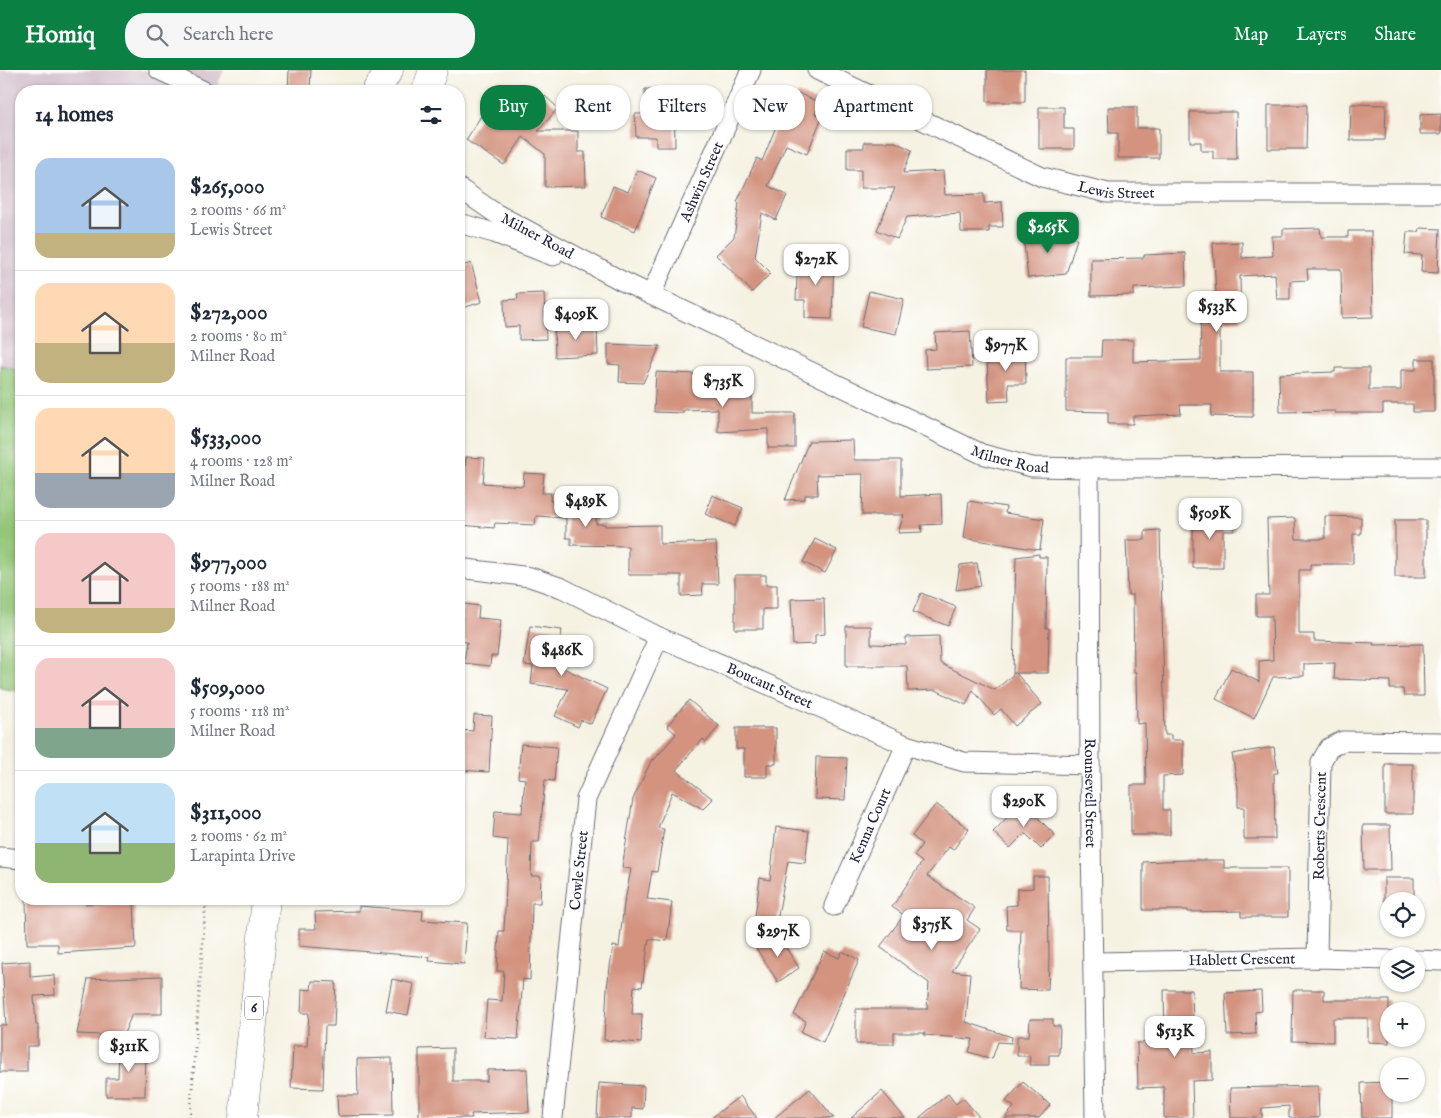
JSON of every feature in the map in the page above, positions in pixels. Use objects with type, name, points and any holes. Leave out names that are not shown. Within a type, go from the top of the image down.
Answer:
[{"type":"main road","points":[[380,85],[389,70]]},
{"type":"main road","points":[[428,85],[433,70]]},
{"type":"main road","name":"6","points":[[243,1118],[265,905]]},
{"type":"street","points":[[159,70],[191,85]]},
{"type":"street","name":"Ashwin Street","points":[[650,295],[751,70]]},
{"type":"street","name":"Lewis Street","points":[[817,70],[1042,177],[1108,192],[1441,193]]},
{"type":"street","name":"Milner Road","points":[[465,192],[495,213],[620,280],[982,454],[1032,467],[1441,467]]},
{"type":"street","name":"Milner Road","points":[[465,225],[494,233],[620,280]]},
{"type":"street","name":"Rounsevell Street","points":[[1089,468],[1090,766],[1095,1118]]},
{"type":"street","name":"Boucaut Street","points":[[465,569],[530,577],[562,588],[659,637],[906,745],[964,762],[1090,766]]},
{"type":"street","name":"Cowle Street","points":[[553,1118],[586,799],[659,637]]},
{"type":"street","name":"Roberts Crescent","points":[[1317,958],[1321,762],[1330,748],[1343,741],[1441,742]]},
{"type":"street","name":"Kenna Court","points":[[834,906],[906,745]]},
{"type":"street","points":[[0,857],[15,858]]},
{"type":"street","name":"Hablett Crescent","points":[[1094,962],[1317,958],[1380,960]]},
{"type":"street","points":[[1425,960],[1441,961]]},
{"type":"path","points":[[190,1118],[206,905]]},
{"type":"shaded area","points":[[0,70],[224,70],[218,85],[15,85],[15,369],[0,365]]},
{"type":"green space","points":[[0,365],[15,369],[15,691],[0,688]]},
{"type":"building","points":[[289,70],[311,70],[310,85],[288,85]]},
{"type":"building","points":[[987,70],[1025,70],[1025,102],[987,102]]},
{"type":"building","points":[[805,96],[815,101],[815,130],[817,130],[807,154],[786,145],[768,186],[787,195],[776,220],[762,213],[755,257],[771,273],[752,292],[716,255],[734,237],[739,203],[737,202],[757,158],[762,161],[775,130],[805,130]]},
{"type":"building","points":[[546,97],[556,106],[556,110],[546,122]]},
{"type":"building","points":[[1351,104],[1386,105],[1385,140],[1350,140]]},
{"type":"building","points":[[1268,105],[1307,105],[1306,149],[1268,149]]},
{"type":"building","points":[[1039,107],[1064,107],[1064,129],[1074,129],[1074,149],[1039,149]]},
{"type":"building","points":[[1108,107],[1137,107],[1137,128],[1159,128],[1159,158],[1118,158],[1118,133],[1109,133]]},
{"type":"building","points":[[1190,112],[1236,112],[1237,159],[1213,159],[1213,151],[1201,151],[1201,142],[1190,142]]},
{"type":"building","points":[[635,114],[640,114],[640,130],[675,130],[675,147],[656,147],[656,137],[636,137]]},
{"type":"building","points":[[1441,114],[1441,134],[1420,134],[1420,115]]},
{"type":"building","points":[[480,118],[480,130],[578,131],[578,152],[585,152],[586,186],[545,187],[545,154],[523,137],[504,165],[466,140]]},
{"type":"building","points":[[864,142],[895,142],[912,150],[903,173],[943,171],[945,195],[984,194],[984,203],[1002,202],[1003,227],[989,227],[989,232],[961,232],[960,213],[907,217],[897,239],[877,230],[895,188],[861,188],[861,170],[847,170],[847,148],[864,148]]},
{"type":"building","points":[[637,170],[656,178],[635,231],[601,217],[613,186],[628,192]]},
{"type":"building","points":[[1320,228],[1321,237],[1348,237],[1348,231],[1371,231],[1373,317],[1342,318],[1341,269],[1307,269],[1308,280],[1290,281],[1290,299],[1277,299],[1275,274],[1240,276],[1241,320],[1220,321],[1220,372],[1253,372],[1253,417],[1211,416],[1212,405],[1180,405],[1181,414],[1133,416],[1133,424],[1108,424],[1108,412],[1066,411],[1066,357],[1101,357],[1102,340],[1133,340],[1133,362],[1201,360],[1200,293],[1216,293],[1213,243],[1242,242],[1242,258],[1273,256],[1272,236],[1283,236],[1283,229]]},
{"type":"building","points":[[1420,228],[1440,229],[1438,273],[1421,272],[1422,255],[1405,254],[1407,232],[1419,232]]},
{"type":"building","points":[[1053,232],[1077,239],[1066,274],[1028,278],[1023,235]]},
{"type":"building","points":[[1185,253],[1186,286],[1134,288],[1134,295],[1091,296],[1091,259],[1144,258],[1144,255]]},
{"type":"building","points":[[798,256],[834,258],[832,319],[805,318],[805,300],[796,300]]},
{"type":"building","points":[[471,263],[482,302],[465,307],[465,265]]},
{"type":"building","points":[[869,291],[904,299],[896,334],[861,327]]},
{"type":"building","points":[[544,293],[546,339],[519,340],[519,326],[505,327],[504,300],[518,299],[517,294]]},
{"type":"building","points":[[597,325],[598,355],[555,357],[554,326]]},
{"type":"building","points":[[970,331],[972,367],[926,369],[925,350],[936,349],[935,333]]},
{"type":"building","points":[[608,344],[660,346],[643,383],[619,382],[620,365],[608,364]]},
{"type":"building","points":[[1006,344],[1025,344],[1026,384],[1008,384],[1009,401],[989,402],[987,358],[1006,358]]},
{"type":"building","points":[[1416,359],[1434,359],[1434,412],[1413,412],[1413,404],[1383,404],[1383,413],[1335,413],[1335,411],[1280,412],[1279,374],[1335,372],[1335,368],[1369,368],[1369,390],[1401,390],[1401,370],[1416,370]]},
{"type":"building","points":[[656,372],[695,374],[694,389],[752,388],[752,413],[795,413],[795,448],[768,448],[768,429],[718,432],[718,409],[683,410],[683,413],[654,412]]},
{"type":"building","points":[[853,440],[854,460],[901,460],[901,496],[941,494],[942,524],[921,525],[922,532],[898,533],[904,515],[862,515],[863,474],[817,475],[818,495],[805,495],[805,499],[785,500],[809,441]]},
{"type":"building","points":[[466,457],[485,458],[483,483],[523,486],[524,473],[544,474],[542,493],[551,493],[550,501],[596,502],[596,524],[605,524],[605,526],[660,525],[660,544],[716,542],[718,584],[702,584],[703,595],[681,596],[681,575],[628,575],[628,546],[571,545],[571,538],[566,538],[566,518],[536,516],[535,525],[495,523],[494,528],[465,525]]},
{"type":"building","points":[[712,495],[743,508],[735,526],[705,514]]},
{"type":"building","points":[[969,501],[1006,507],[1005,513],[1044,519],[1040,550],[964,538]]},
{"type":"building","points":[[1193,516],[1234,516],[1234,531],[1223,531],[1223,568],[1193,568]]},
{"type":"building","points":[[1325,516],[1361,517],[1361,534],[1353,534],[1353,564],[1310,564],[1310,570],[1299,570],[1299,634],[1314,634],[1314,641],[1374,643],[1373,645],[1423,644],[1424,696],[1404,696],[1403,689],[1390,689],[1390,681],[1334,679],[1335,663],[1304,664],[1304,676],[1273,677],[1254,718],[1216,699],[1231,668],[1259,682],[1259,661],[1273,660],[1272,616],[1256,616],[1256,595],[1269,595],[1267,519],[1295,518],[1296,539],[1325,539]]},
{"type":"building","points":[[1395,520],[1426,520],[1426,577],[1395,577]]},
{"type":"building","points":[[1160,530],[1165,735],[1171,735],[1171,740],[1183,740],[1183,775],[1163,776],[1163,810],[1170,810],[1170,835],[1131,835],[1131,785],[1146,785],[1145,723],[1137,724],[1133,595],[1128,595],[1126,540],[1145,540],[1145,531]]},
{"type":"building","points":[[815,539],[837,550],[825,573],[803,562]]},
{"type":"building","points":[[1039,554],[1039,557],[1047,557],[1046,628],[1049,628],[1048,673],[1016,673],[1042,704],[1015,726],[1001,709],[994,715],[973,690],[966,705],[936,690],[908,691],[907,666],[846,666],[846,626],[871,626],[871,644],[906,645],[906,637],[939,636],[940,663],[995,690],[1015,673],[1013,673],[1016,557]]},
{"type":"building","points":[[977,563],[981,586],[956,590],[960,565]]},
{"type":"building","points":[[735,575],[766,575],[766,585],[777,585],[777,609],[763,609],[763,629],[735,629]]},
{"type":"building","points":[[921,593],[956,607],[948,626],[913,612]]},
{"type":"building","points":[[824,598],[825,634],[815,635],[815,644],[793,645],[791,599]]},
{"type":"building","points":[[465,604],[479,606],[478,618],[501,620],[497,656],[491,656],[490,666],[465,663],[467,642],[465,642]]},
{"type":"building","points":[[530,626],[562,630],[557,665],[607,689],[591,724],[581,720],[578,727],[555,716],[568,689],[531,684],[533,666],[524,665]]},
{"type":"building","points":[[689,700],[719,726],[706,742],[703,739],[676,770],[713,799],[703,809],[672,792],[658,828],[664,829],[657,872],[652,871],[647,899],[672,902],[667,941],[649,939],[642,987],[634,986],[632,1014],[642,1014],[641,1043],[604,1040],[607,988],[613,946],[619,947],[625,896],[631,869],[622,868],[633,799],[652,759],[654,760],[676,734],[667,726]]},
{"type":"building","points":[[474,715],[492,716],[489,772],[465,770],[465,730],[473,731]]},
{"type":"building","points":[[736,728],[776,728],[776,764],[767,764],[767,777],[744,777],[744,749],[736,749]]},
{"type":"building","points":[[521,744],[557,747],[554,781],[545,780],[539,842],[532,842],[531,876],[541,876],[540,903],[532,903],[530,980],[523,979],[518,1039],[484,1037],[487,1000],[502,1001],[504,971],[497,971],[499,931],[504,931],[508,840],[493,838],[495,811],[522,813],[525,779],[518,778]]},
{"type":"building","points":[[1274,747],[1278,773],[1274,773],[1275,839],[1244,839],[1244,807],[1238,807],[1238,788],[1232,754]]},
{"type":"building","points":[[816,757],[847,758],[845,800],[815,799]]},
{"type":"building","points":[[1385,764],[1413,764],[1413,814],[1385,814]]},
{"type":"building","points":[[1022,802],[1055,835],[1041,849],[1025,833],[1010,848],[993,832]]},
{"type":"building","points":[[936,804],[969,829],[953,850],[949,847],[927,876],[975,908],[967,920],[980,929],[952,971],[970,973],[966,1022],[1012,1037],[1011,1043],[998,1042],[992,1059],[969,1052],[973,1039],[924,1035],[925,1033],[894,1033],[894,1044],[856,1044],[856,1009],[927,1009],[929,983],[880,947],[904,915],[892,907],[922,862],[914,856],[922,844],[912,836]]},
{"type":"building","points":[[1363,825],[1390,825],[1391,870],[1364,870]]},
{"type":"building","points":[[776,827],[809,831],[805,863],[788,861],[777,921],[755,917],[760,878],[770,880]]},
{"type":"building","points":[[1224,860],[1224,868],[1288,868],[1288,917],[1241,917],[1241,911],[1188,912],[1188,910],[1143,910],[1143,862]]},
{"type":"building","points":[[1033,876],[1048,876],[1048,990],[1019,989],[1021,930],[1007,930],[1006,906],[1017,905],[1017,889],[1033,888]]},
{"type":"building","points":[[1384,878],[1414,878],[1414,892],[1384,892]]},
{"type":"building","points":[[26,905],[134,905],[136,948],[58,953],[58,944],[27,944]]},
{"type":"building","points":[[359,906],[423,911],[422,920],[467,923],[464,964],[429,961],[430,957],[299,946],[299,929],[316,929],[315,912],[359,911]]},
{"type":"building","points":[[777,934],[799,968],[778,982],[756,948]]},
{"type":"building","points":[[824,951],[839,958],[842,951],[859,960],[823,1042],[801,1032],[806,1021],[794,1015]]},
{"type":"building","points":[[30,961],[30,977],[54,975],[55,995],[34,996],[36,1025],[38,1025],[38,1046],[27,1046],[27,1072],[0,1072],[0,1025],[6,1025],[2,963]]},
{"type":"building","points":[[162,976],[162,1014],[132,1014],[123,1036],[77,1034],[88,979]]},
{"type":"building","points":[[392,979],[414,984],[408,1015],[386,1011]]},
{"type":"building","points":[[312,981],[336,982],[334,1026],[325,1026],[323,1089],[291,1088],[293,1046],[307,1046],[309,1013],[301,1013],[302,989],[311,990]]},
{"type":"building","points":[[1164,990],[1192,990],[1194,1053],[1212,1052],[1212,1080],[1192,1081],[1193,1118],[1164,1118],[1164,1087],[1138,1088],[1137,1043],[1165,1042]]},
{"type":"building","points":[[1293,990],[1324,990],[1324,1000],[1389,1000],[1389,1002],[1380,1002],[1380,1043],[1368,1042],[1368,1018],[1333,1018],[1333,1042],[1292,1041]]},
{"type":"building","points":[[1261,991],[1262,1011],[1255,1012],[1256,1034],[1227,1035],[1225,993]]},
{"type":"building","points":[[1030,1019],[1053,1019],[1053,1026],[1060,1026],[1059,1055],[1049,1055],[1049,1065],[1029,1065],[1030,1056],[1017,1056],[1017,1036],[1029,1036]]},
{"type":"building","points":[[119,1045],[146,1045],[145,1096],[106,1096],[106,1078],[118,1078]]},
{"type":"building","points":[[453,1048],[453,1081],[487,1081],[487,1070],[527,1069],[529,1112],[471,1114],[472,1118],[419,1118],[419,1049]]},
{"type":"building","points":[[392,1058],[393,1115],[338,1116],[337,1095],[358,1095],[357,1059]]},
{"type":"building","points":[[1023,1082],[1050,1105],[1039,1118],[1005,1118],[1014,1107],[1006,1101]]},
{"type":"building","points":[[1380,1082],[1380,1102],[1392,1102],[1392,1118],[1362,1118],[1361,1083]]},
{"type":"building","points":[[599,1083],[644,1086],[643,1109],[632,1108],[632,1118],[597,1118]]},
{"type":"building","points":[[1318,1086],[1319,1118],[1289,1118],[1289,1106],[1262,1108],[1262,1118],[1231,1118],[1230,1088]]},
{"type":"building","points":[[810,1089],[834,1118],[774,1118]]},
{"type":"building","points":[[882,1091],[905,1118],[851,1118]]},
{"type":"building","points":[[948,1094],[956,1104],[963,1098],[980,1118],[919,1118]]},
{"type":"building","points":[[740,1096],[757,1118],[711,1118]]}]
